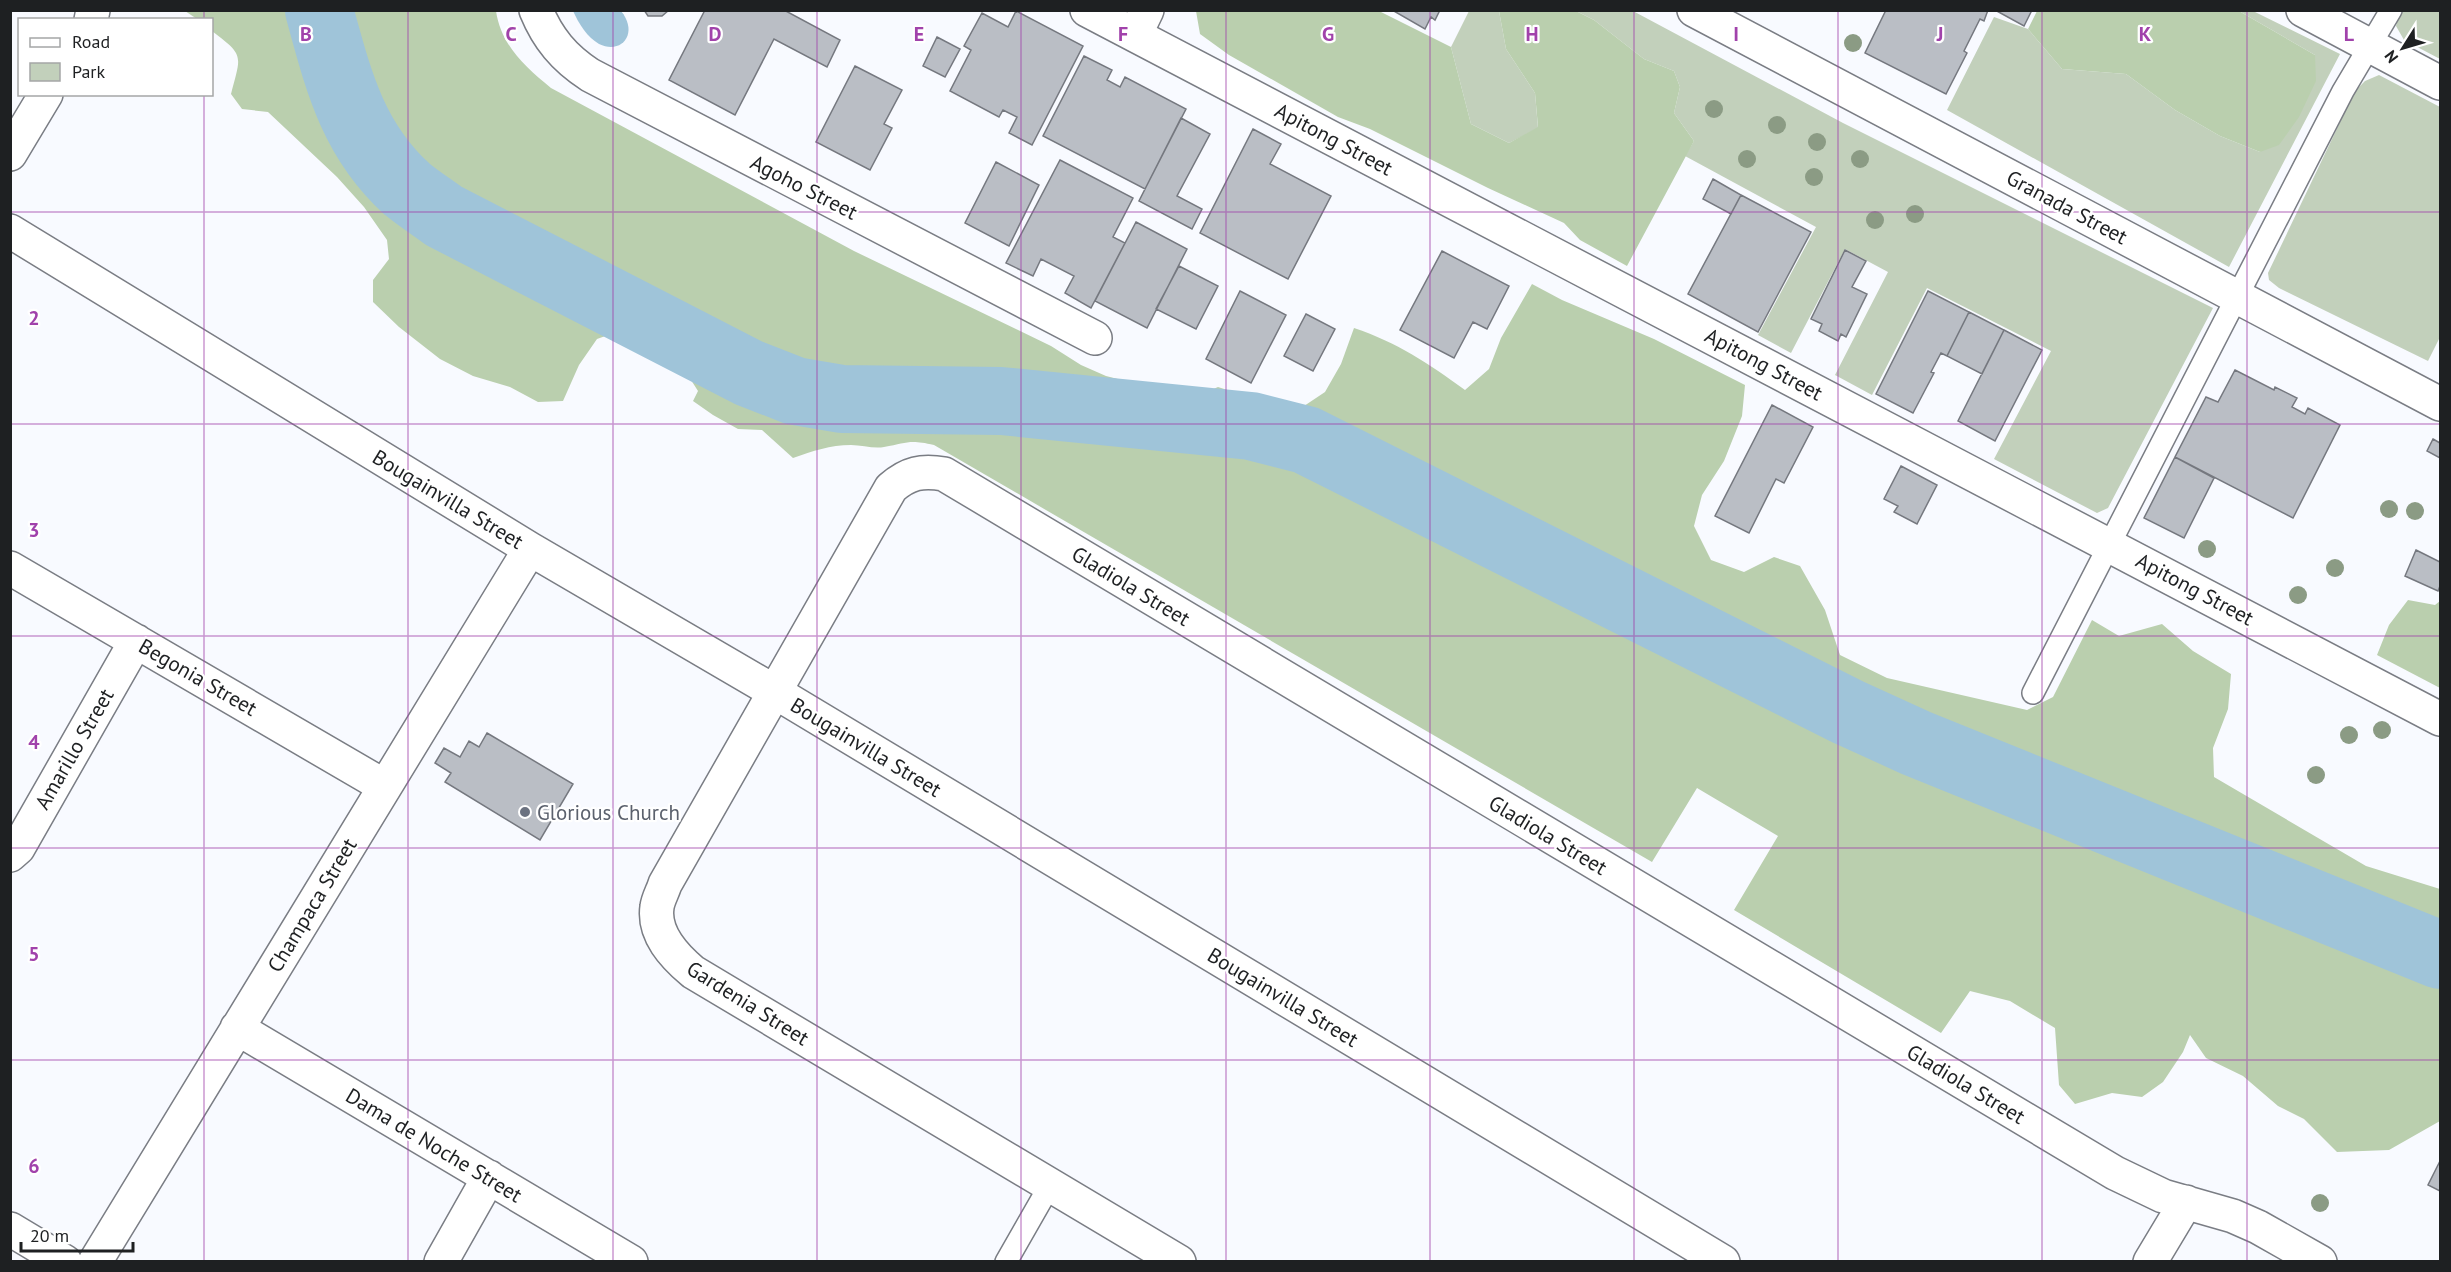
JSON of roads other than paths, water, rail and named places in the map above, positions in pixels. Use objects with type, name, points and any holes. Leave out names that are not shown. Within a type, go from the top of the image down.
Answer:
[{"type":"street","name":"Agoho Street","points":[[536,10],[543,28],[555,46],[571,63],[590,75],[1095,338]]},
{"type":"street","name":"Apitong Street","points":[[1088,10],[1141,23],[2440,719]]},
{"type":"street","name":"Granada Street","points":[[1694,10],[2440,404]]},
{"type":"street","points":[[2303,10],[2440,83]]},
{"type":"street","points":[[10,154],[45,96]]},
{"type":"street","name":"Bougainvilla Street","points":[[10,231],[530,549],[776,693],[1723,1262]]},
{"type":"street","name":"Gladiola Street","points":[[912,474],[927,471],[944,474],[2105,1167],[2141,1187],[2233,1216],[2258,1227],[2320,1262]]},
{"type":"street","name":"Gardenia Street","points":[[912,474],[901,479],[891,488],[665,884],[657,907],[659,929],[672,954],[693,972],[1179,1262]]},
{"type":"street","name":"Champaca Street","points":[[95,1262],[530,549]]},
{"type":"street","name":"Begonia Street","points":[[10,568],[384,786]]},
{"type":"street","name":"Amarillo Street","points":[[10,855],[18,848],[136,641]]},
{"type":"street","name":"Dama de Noche Street","points":[[237,1028],[631,1262]]},
{"type":"street","points":[[441,1262],[489,1177]]},
{"type":"street","points":[[2150,1262],[2186,1202]]},
{"type":"street","points":[[10,1229],[65,1262]]},
{"type":"lane","points":[[2033,693],[2343,91],[2391,10]]},
{"type":"lane","points":[[1006,1262],[1050,1185]]},
{"type":"water","points":[[573,11],[621,11],[626,19],[628,34],[621,44],[615,47],[599,44],[584,30]]},
{"type":"waterway","points":[[319,10],[349,107],[373,150],[388,170],[407,189],[444,216],[749,373],[795,391],[842,399],[1001,401],[1251,426],[1306,440],[1848,712],[1916,743],[2440,955]]},
{"type":"place","name":"Glorious Church","points":[[525,812]]}]
